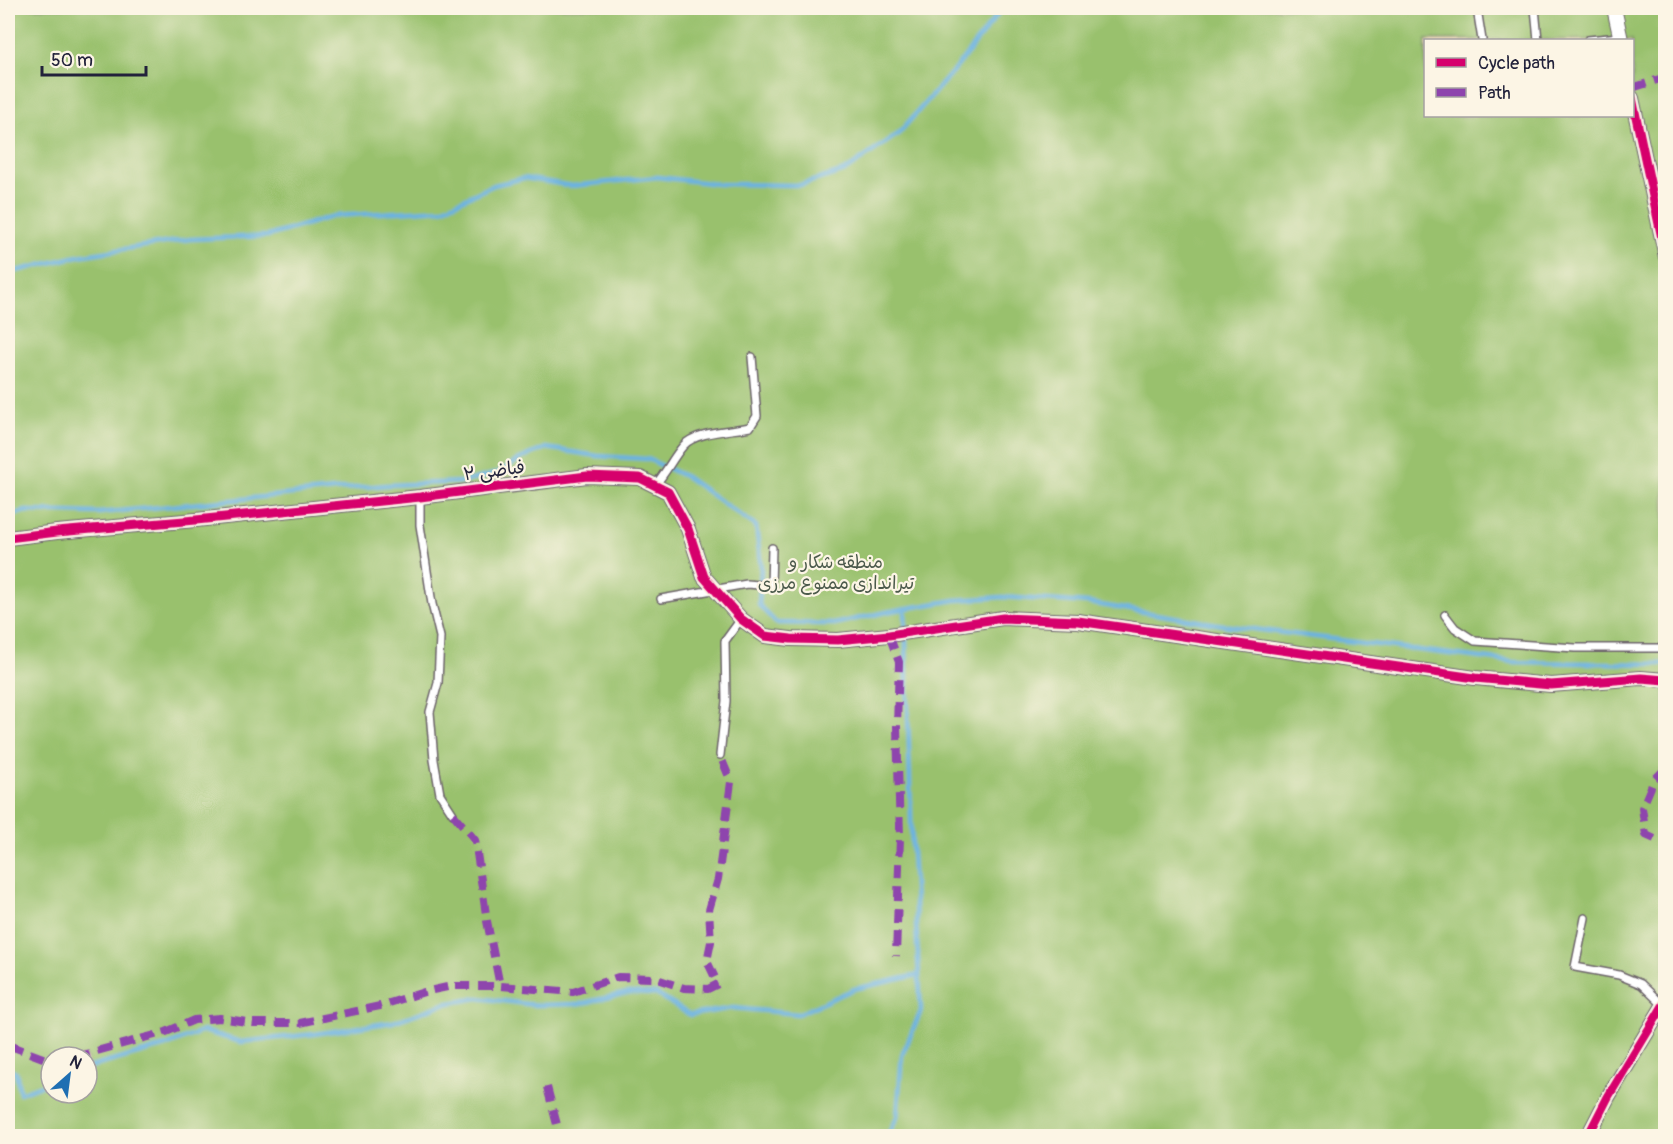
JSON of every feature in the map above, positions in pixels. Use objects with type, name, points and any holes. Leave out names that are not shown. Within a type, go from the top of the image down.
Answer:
[{"type":"street","points":[[1614,8],[1620,39]]},
{"type":"street","points":[[1634,108],[1665,257]]},
{"type":"street","name":"فیاضی ۲","points":[[8,538],[420,497],[587,476],[640,478],[655,485]]},
{"type":"street","points":[[655,485],[668,492],[688,530],[704,577],[741,619],[765,636],[838,640],[1003,618],[1078,621],[1475,678],[1551,685],[1641,678],[1665,680]]},
{"type":"street","points":[[1588,1137],[1608,1097],[1665,1004]]},
{"type":"lane","points":[[1535,8],[1538,39]]},
{"type":"lane","points":[[1478,15],[1482,39]]},
{"type":"lane","points":[[655,485],[665,474],[684,444],[698,436],[750,427],[757,416],[752,357]]},
{"type":"lane","points":[[420,497],[420,525],[432,604],[440,637],[438,683],[430,712],[440,794],[453,814]]},
{"type":"lane","points":[[661,599],[747,584],[771,586],[772,548]]},
{"type":"lane","points":[[1446,615],[1455,628],[1475,641],[1575,648],[1665,648]]},
{"type":"lane","points":[[720,755],[726,701],[725,641],[741,619]]},
{"type":"lane","points":[[1585,918],[1575,967],[1619,975],[1641,984],[1665,1004]]},
{"type":"green space","name":"منطقه شکار و تیراندازی ممنوع مرزی","points":[[8,8],[1665,8],[1665,1136],[8,1136]]},
{"type":"waterway","points":[[8,273],[78,256],[191,239],[268,236],[334,216],[442,209],[494,185],[524,178],[572,186],[657,177],[719,184],[800,185],[845,171],[898,134],[955,69],[1000,8]]},
{"type":"waterway","points":[[8,516],[26,511],[99,513],[386,485],[464,482],[498,473],[520,459],[546,448],[598,456],[648,459],[686,477],[756,526],[761,567],[759,605],[776,623],[834,624],[955,600],[1003,597],[1088,603],[1230,626],[1513,662],[1666,664]]},
{"type":"waterway","points":[[887,1136],[897,1118],[902,1055],[921,1011],[912,851],[905,609]]},
{"type":"waterway","points":[[99,1065],[166,1046],[203,1031],[241,1042],[314,1034],[393,1022],[444,1004],[478,998],[535,1005],[579,1004],[627,993],[656,994],[690,1015],[733,1008],[798,1014],[854,989],[918,975]]},
{"type":"waterway","points":[[8,1068],[16,1072],[20,1093],[39,1086]]},
{"type":"marked path","points":[[1634,87],[1666,77]]},
{"type":"marked path","points":[[889,635],[899,662],[897,726],[900,837],[896,956]]},
{"type":"marked path","points":[[99,1050],[166,1032],[194,1020],[220,1018],[253,1023],[300,1023],[380,1006],[452,986],[500,986],[573,992],[618,977],[654,978],[684,988],[708,989],[718,984],[707,961],[711,942],[709,910],[718,879],[731,782],[720,755]]},
{"type":"marked path","points":[[1666,768],[1654,780],[1642,808],[1646,835],[1666,841]]},
{"type":"marked path","points":[[453,814],[475,840],[487,921],[500,986]]},
{"type":"marked path","points":[[8,1045],[39,1057]]},
{"type":"marked path","points":[[547,1087],[560,1136]]},
{"type":"cycle path","points":[[1634,107],[1666,257]]},
{"type":"cycle path","points":[[8,538],[420,497],[587,476],[640,478],[668,492],[688,529],[704,577],[741,619],[765,636],[838,640],[1003,618],[1078,621],[1475,678],[1551,685],[1641,678],[1666,680]]},
{"type":"cycle path","points":[[1588,1136],[1608,1097],[1666,1001]]}]
